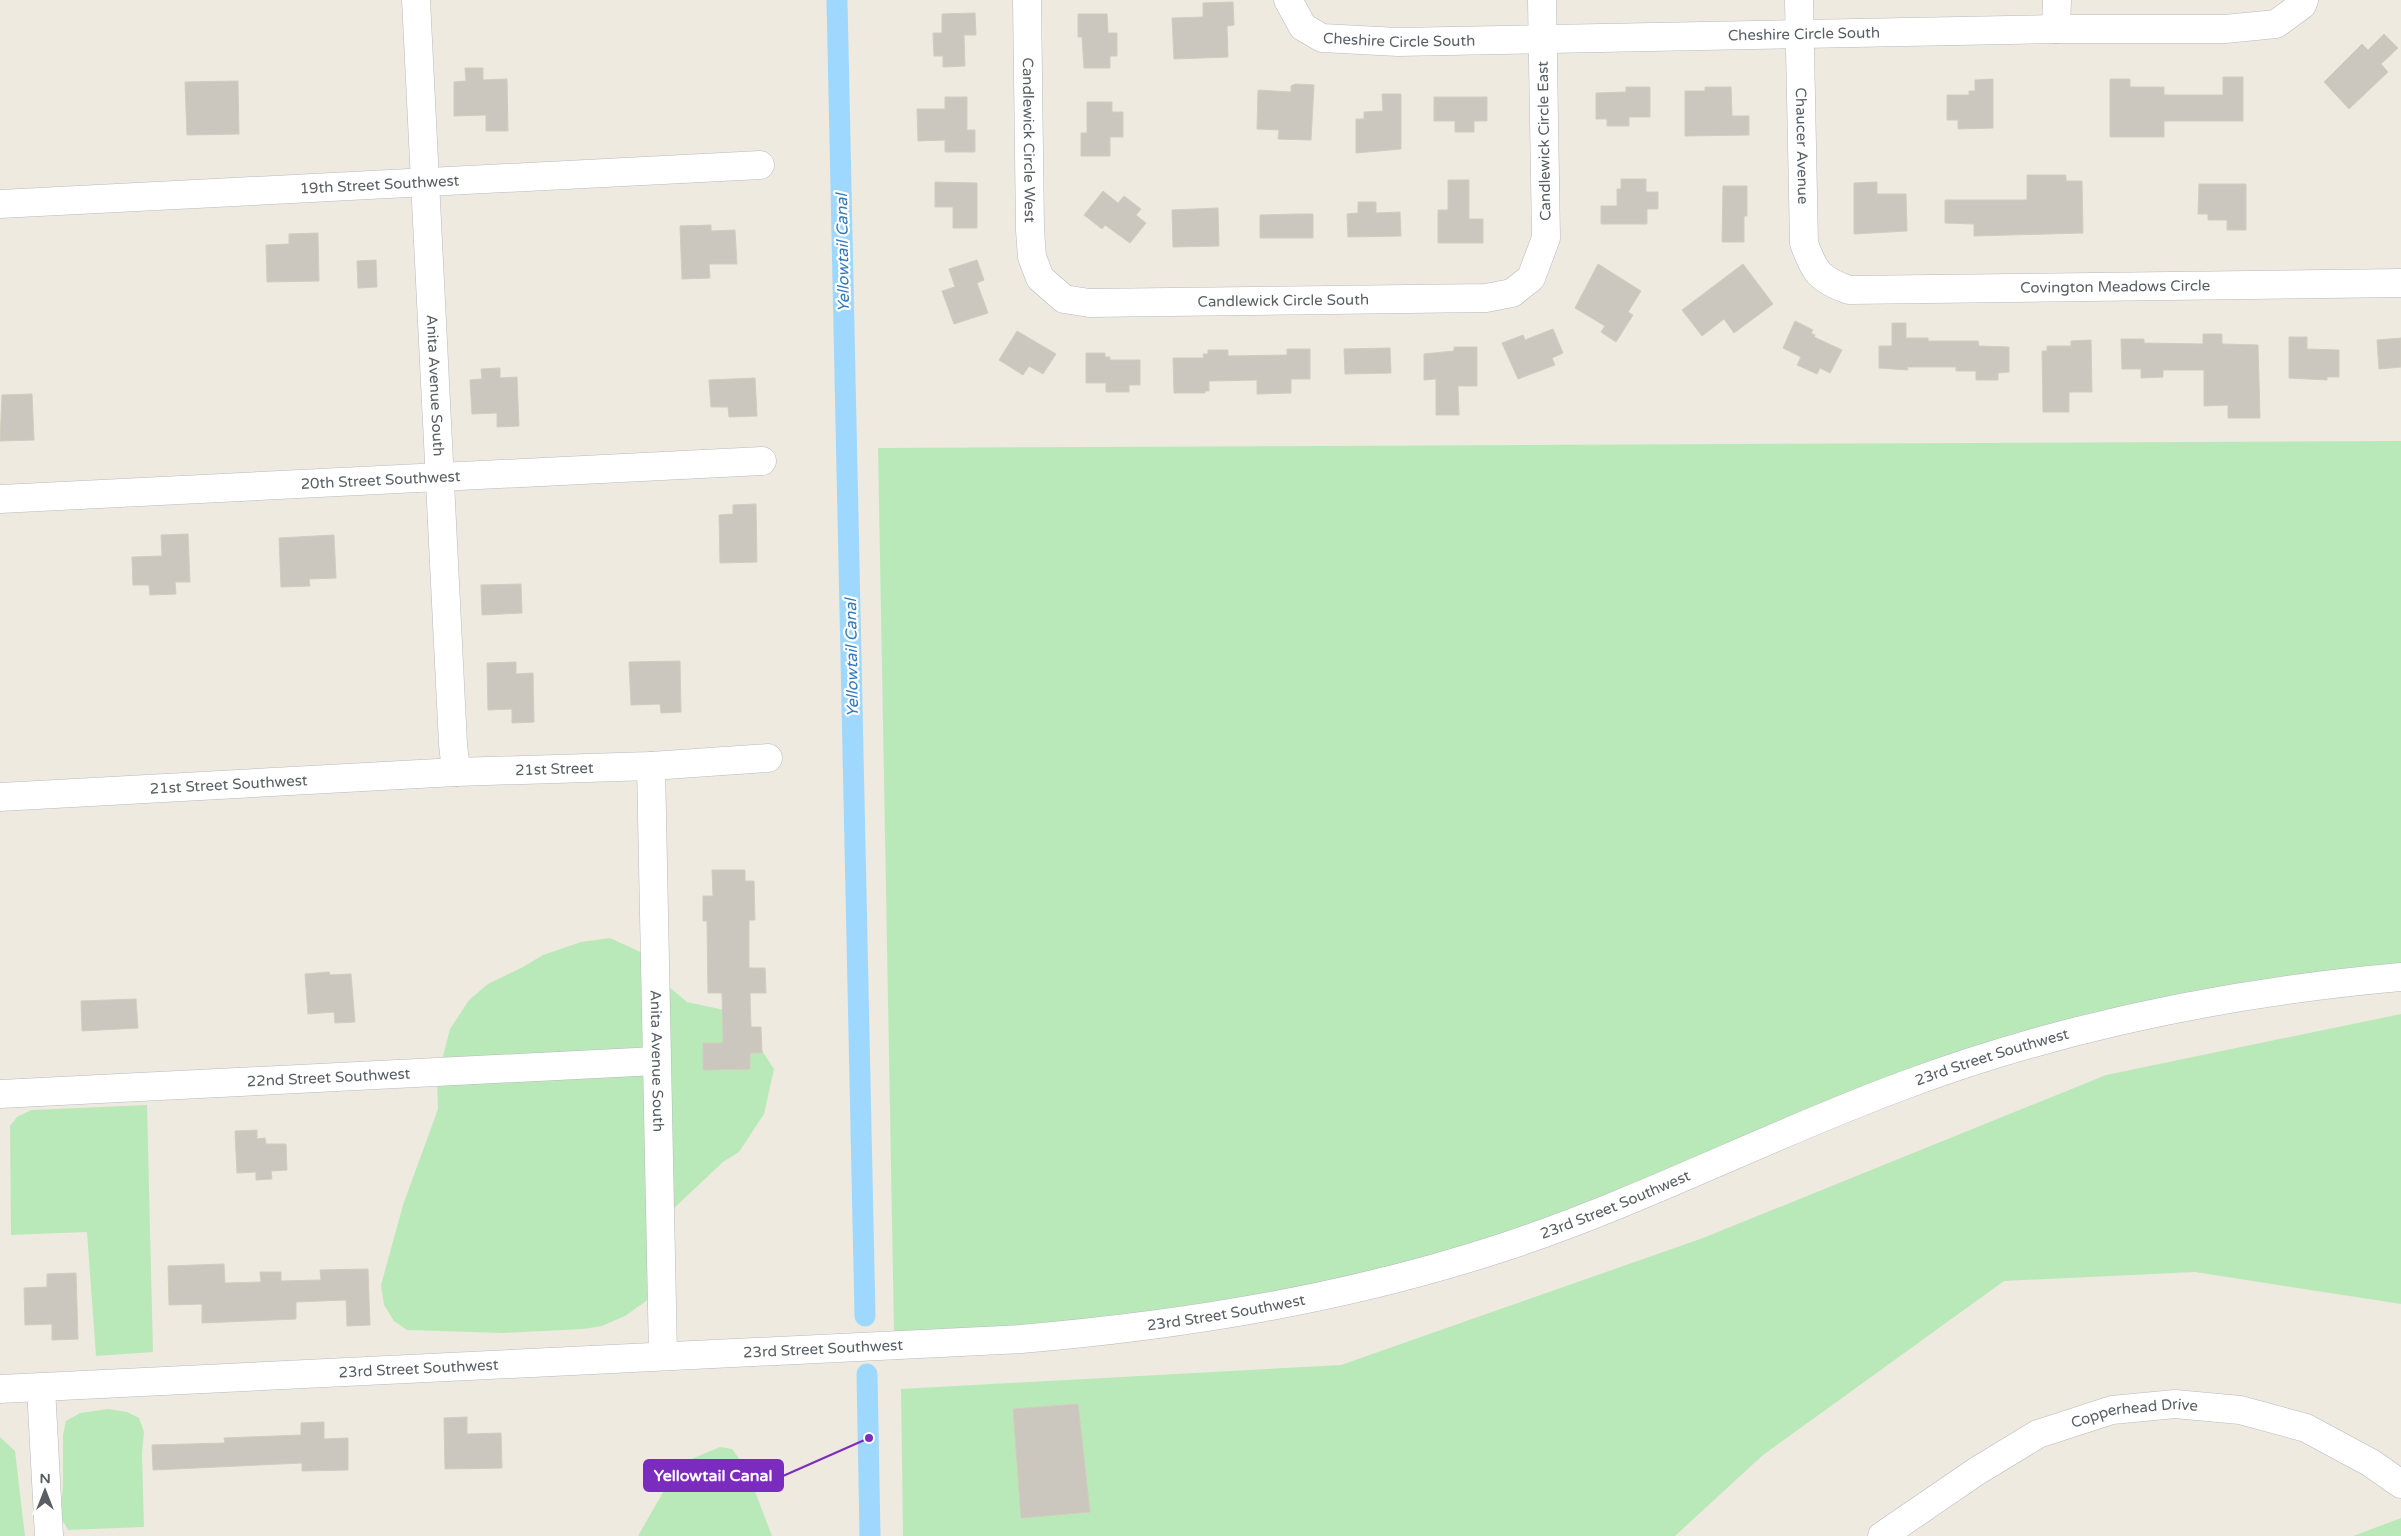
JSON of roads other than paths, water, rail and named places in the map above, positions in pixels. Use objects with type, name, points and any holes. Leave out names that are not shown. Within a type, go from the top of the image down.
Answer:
[{"type":"street","name":"Anita Avenue South","points":[[416,0],[439,477],[456,772]]},
{"type":"street","name":"Candlewick Circle West","points":[[1027,0],[1030,230],[1032,257],[1040,278]]},
{"type":"street","name":"Cheshire Circle South","points":[[1288,0],[1303,27],[1322,38],[1398,42],[2253,27],[2276,24],[2303,2]]},
{"type":"street","name":"Candlewick Circle East","points":[[1531,278],[1546,238],[1542,0]]},
{"type":"street","name":"Chaucer Avenue","points":[[1799,0],[1804,243],[1812,266],[1830,283]]},
{"type":"street","points":[[2056,29],[2057,0]]},
{"type":"street","name":"19th Street Southwest","points":[[0,204],[760,165]]},
{"type":"street","name":"Candlewick Circle South","points":[[1040,278],[1064,299],[1089,303],[1486,298],[1512,294],[1531,278]]},
{"type":"street","name":"Covington Meadows Circle","points":[[1830,283],[1849,290],[2401,283]]},
{"type":"street","name":"20th Street Southwest","points":[[0,499],[762,461]]},
{"type":"street","points":[[651,766],[768,758]]},
{"type":"street","name":"Anita Avenue South","points":[[651,766],[663,1356]]},
{"type":"street","name":"21st Street","points":[[456,772],[651,766]]},
{"type":"street","name":"21st Street Southwest","points":[[0,797],[456,772]]},
{"type":"street","name":"23rd Street Southwest","points":[[0,1389],[1021,1339],[1094,1333],[1218,1317],[1310,1299],[1466,1259],[1572,1223],[1648,1193],[1811,1121],[1905,1085],[1998,1053],[2081,1031],[2191,1006],[2280,991],[2401,978]]},
{"type":"street","name":"22nd Street Southwest","points":[[0,1094],[656,1061]]},
{"type":"street","points":[[42,1388],[49,1536]]},
{"type":"street","name":"Copperhead Drive","points":[[1882,1536],[1977,1471],[2038,1434],[2112,1410],[2175,1404],[2240,1410],[2306,1428],[2371,1463],[2401,1484]]},
{"type":"waterway","name":"Yellowtail Canal","points":[[837,0],[865,1316]]},
{"type":"waterway","name":"Yellowtail Canal","points":[[867,1374],[870,1536]]},
{"type":"place","name":"Yellowtail Canal","points":[[869,1438]]}]
